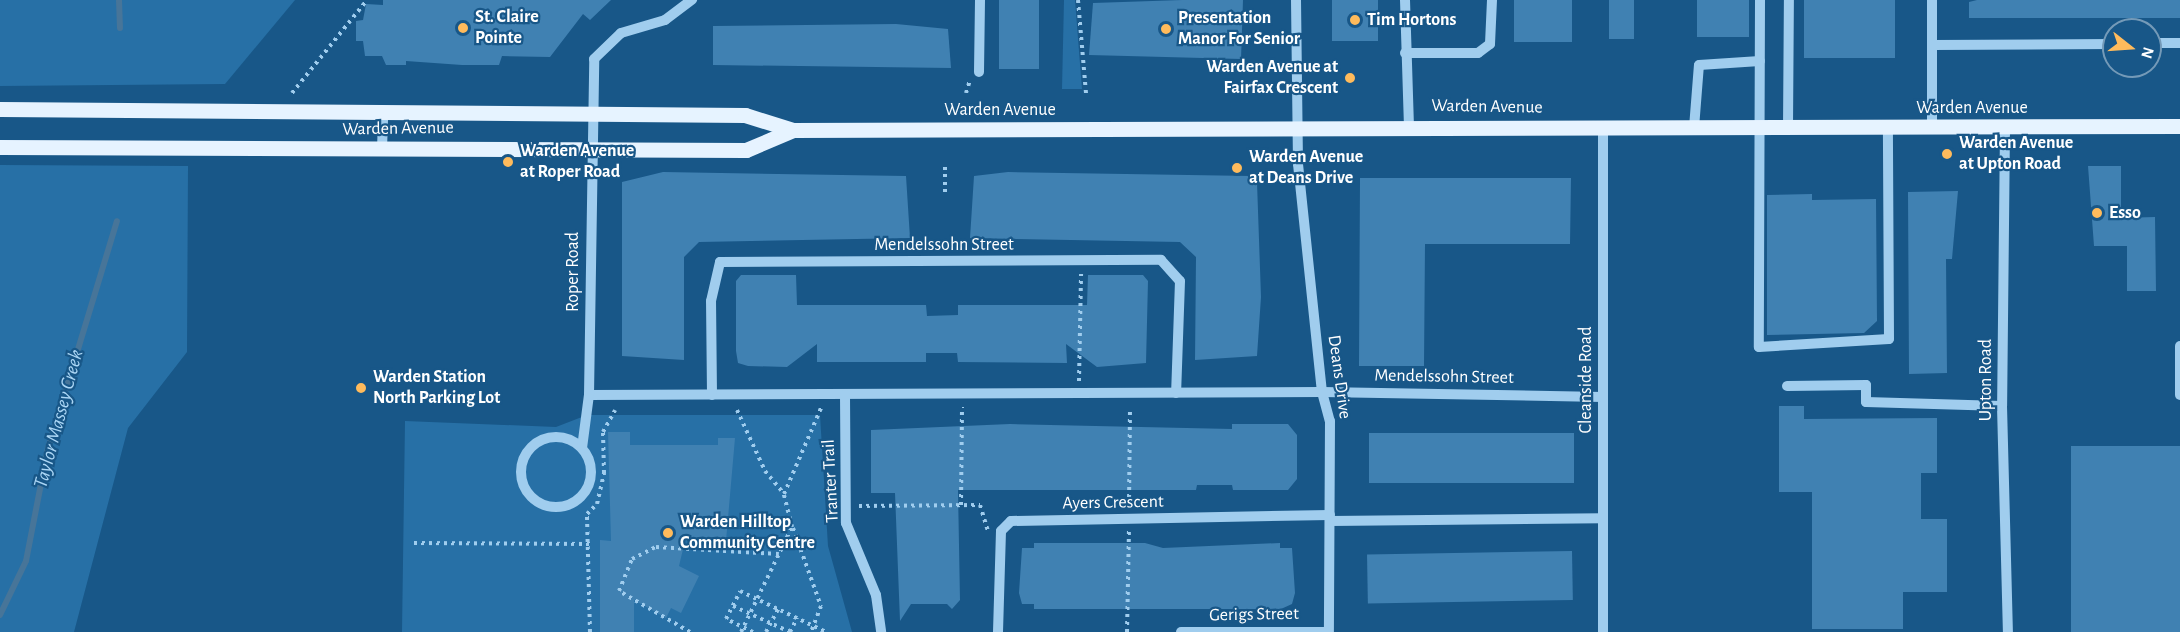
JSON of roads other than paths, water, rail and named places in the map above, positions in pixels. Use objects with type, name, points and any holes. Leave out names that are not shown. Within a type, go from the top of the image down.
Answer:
[{"type":"main road","name":"Warden Avenue","points":[[0,109],[745,115],[793,130],[1409,126],[1603,129],[1888,127],[2005,129],[2180,126]]},
{"type":"main road","name":"Warden Avenue","points":[[0,147],[746,150],[793,130]]},
{"type":"street","name":"Roper Road","points":[[582,448],[589,395],[589,148],[594,59],[603,46],[621,33],[665,20],[692,0]]},
{"type":"street","points":[[979,72],[980,0]]},
{"type":"street","name":"Deans Drive","points":[[1296,0],[1297,127],[1322,392],[1330,421],[1328,632]]},
{"type":"street","points":[[1405,0],[1409,126]]},
{"type":"street","points":[[1405,53],[1478,53],[1490,44],[1492,0]]},
{"type":"street","points":[[1760,0],[1759,347],[1889,339],[1888,127]]},
{"type":"street","points":[[1788,128],[1789,0]]},
{"type":"street","points":[[1932,0],[1932,128]]},
{"type":"street","points":[[2162,43],[2180,43]]},
{"type":"street","points":[[1932,45],[2102,44]]},
{"type":"street","points":[[1694,129],[1699,65],[1760,61]]},
{"type":"street","points":[[382,149],[383,113]]},
{"type":"street","name":"Cleanside Road","points":[[1603,129],[1603,632]]},
{"type":"street","name":"Upton Road","points":[[2005,129],[2002,406],[2007,632]]},
{"type":"street","name":"Mendelssohn Street","points":[[712,395],[711,301],[720,262],[1161,260],[1180,281],[1176,393]]},
{"type":"street","points":[[2180,346],[2180,395]]},
{"type":"street","points":[[1787,386],[1866,385],[1866,402],[2002,406]]},
{"type":"street","name":"Mendelssohn Street","points":[[589,395],[1322,392],[1603,397]]},
{"type":"street","name":"Tranter Trail","points":[[844,395],[846,523],[876,596],[881,632]]},
{"type":"street","points":[[562,437],[582,448],[590,480],[578,499],[545,505],[527,491],[521,469],[539,441],[562,437]]},
{"type":"street","name":"Ayers Crescent","points":[[998,632],[1001,531],[1011,522],[1129,519],[1602,518]]},
{"type":"street","name":"Gerigs Street","points":[[1182,632],[1328,632]]},
{"type":"waterway","name":"Taylor Massey Creek","points":[[119,0],[120,28]]},
{"type":"waterway","name":"Taylor Massey Creek","points":[[0,615],[26,561],[48,448],[117,221]]},
{"type":"place","name":"Tim Hortons","points":[[1355,20]]},
{"type":"place","name":"St. Claire Pointe","points":[[463,28]]},
{"type":"place","name":"Presentation Manor For Senior","points":[[1166,29]]},
{"type":"place","name":"Warden Avenue at Fairfax Crescent","points":[[1350,78]]},
{"type":"place","name":"Warden Avenue at Upton Road","points":[[1947,154]]},
{"type":"place","name":"Warden Avenue at Roper Road","points":[[508,162]]},
{"type":"place","name":"Warden Avenue at Deans Drive","points":[[1237,168]]},
{"type":"place","name":"Esso","points":[[2097,213]]},
{"type":"place","name":"Warden Station North Parking Lot","points":[[361,388]]},
{"type":"place","name":"Warden Hilltop Community Centre","points":[[668,533]]}]
